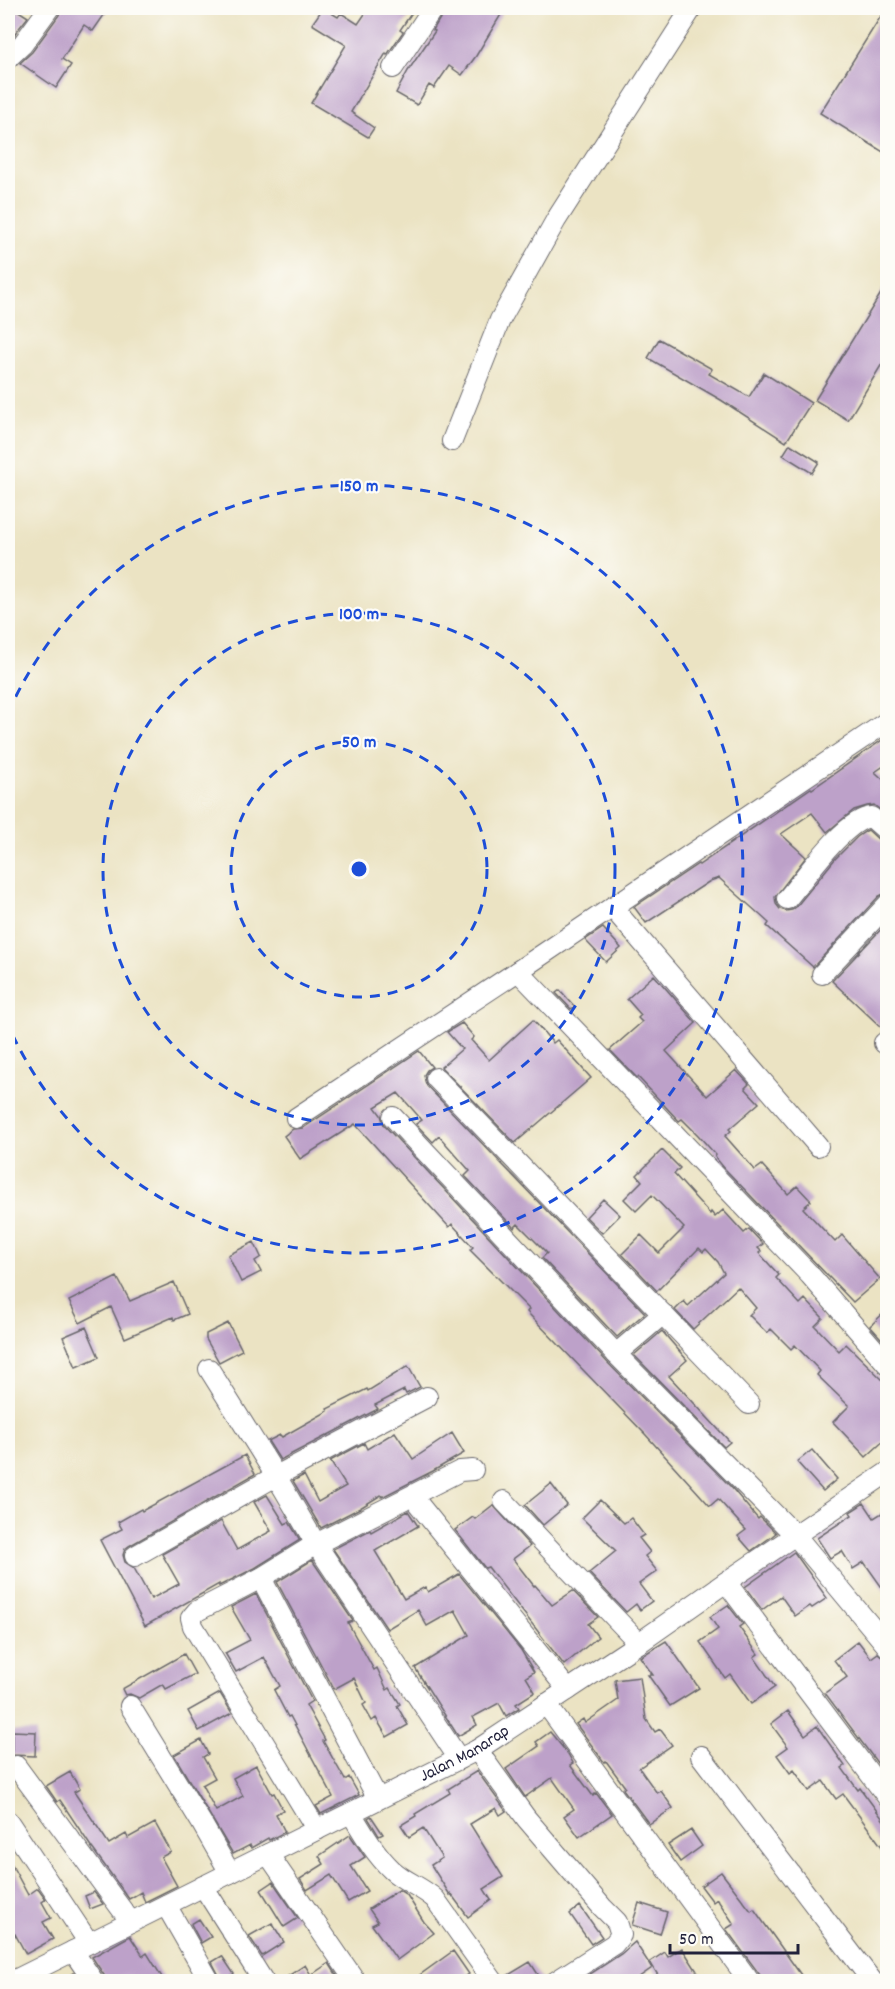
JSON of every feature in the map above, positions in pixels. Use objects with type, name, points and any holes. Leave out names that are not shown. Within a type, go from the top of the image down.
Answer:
[{"type":"street","points":[[8,58],[22,45],[49,8]]},
{"type":"street","points":[[393,68],[433,8]]},
{"type":"street","points":[[452,441],[500,320],[556,220],[692,8]]},
{"type":"street","points":[[296,1118],[888,721]]},
{"type":"street","points":[[787,899],[841,834],[863,818],[872,817],[888,832]]},
{"type":"street","points":[[822,974],[888,904]]},
{"type":"street","points":[[612,907],[818,1146]]},
{"type":"street","points":[[518,970],[810,1275],[888,1365]]},
{"type":"street","points":[[436,1078],[749,1404]]},
{"type":"street","points":[[393,1117],[616,1354],[795,1535],[888,1647]]},
{"type":"street","points":[[616,1354],[663,1314]]},
{"type":"street","points":[[209,1369],[316,1544],[468,1754],[617,1922],[621,1935],[614,1944],[555,1982]]},
{"type":"street","points":[[135,1556],[276,1476],[427,1397]]},
{"type":"street","points":[[317,1830],[193,1626],[191,1618],[197,1611],[261,1578],[316,1544],[460,1472],[473,1470]]},
{"type":"street","name":"Jalan Manarap","points":[[11,1982],[43,1975],[81,1947],[468,1754],[639,1643],[888,1472]]},
{"type":"street","points":[[412,1497],[568,1690]]},
{"type":"street","points":[[504,1501],[639,1643]]},
{"type":"street","points":[[261,1578],[378,1799]]},
{"type":"street","points":[[726,1582],[888,1798]]},
{"type":"street","points":[[546,1704],[750,1982]]},
{"type":"street","points":[[130,1706],[230,1873]]},
{"type":"street","points":[[701,1755],[873,1982]]},
{"type":"street","points":[[16,1766],[132,1922]]},
{"type":"street","points":[[351,1814],[376,1852],[393,1871],[424,1889],[435,1899],[494,1982]]},
{"type":"street","points":[[8,1821],[81,1947],[94,1982]]},
{"type":"street","points":[[268,1854],[356,1982]]},
{"type":"street","points":[[203,1886],[264,1982]]},
{"type":"street","points":[[166,1905],[210,1982]]},
{"type":"building","points":[[8,8],[14,8],[28,17],[8,42]]},
{"type":"building","points":[[62,8],[109,8],[93,31],[84,25],[62,59],[71,65],[56,88],[20,63],[32,52]]},
{"type":"building","points":[[323,8],[338,17],[341,13],[358,24],[369,8],[415,8],[400,30],[403,32],[387,55],[386,53],[351,112],[374,128],[368,137],[311,103],[346,45],[312,24]]},
{"type":"building","points":[[446,8],[505,8],[462,75],[449,66],[434,88],[429,85],[417,105],[396,93],[435,31],[433,30]]},
{"type":"building","points":[[888,8],[888,155],[820,113]]},
{"type":"building","points":[[888,282],[888,354],[848,420],[815,400]]},
{"type":"building","points":[[659,339],[712,369],[709,374],[749,397],[764,373],[811,403],[786,442],[721,400],[648,358]]},
{"type":"building","points":[[790,444],[819,462],[812,473],[783,455]]},
{"type":"building","points":[[888,736],[888,763],[875,772],[888,784],[888,816],[874,805],[867,806],[854,810],[827,832],[812,813],[781,834],[806,857],[775,897],[776,904],[780,909],[786,911],[796,907],[835,859],[866,831],[868,830],[880,841],[888,844],[888,892],[879,896],[813,967],[767,926],[769,923],[719,878],[710,881],[646,923],[634,907],[812,789]]},
{"type":"building","points":[[888,922],[888,1028],[883,1029],[832,981]]},
{"type":"building","points":[[603,928],[621,948],[606,962],[585,940]]},
{"type":"building","points":[[654,975],[696,1023],[666,1051],[707,1096],[736,1070],[749,1084],[745,1088],[759,1103],[729,1129],[731,1131],[725,1136],[755,1170],[762,1165],[788,1194],[797,1186],[811,1201],[803,1208],[835,1242],[842,1235],[880,1279],[853,1302],[725,1169],[698,1135],[682,1119],[679,1121],[610,1050],[642,1022],[638,1018],[641,1015],[627,999]]},
{"type":"building","points":[[560,990],[575,1007],[571,1009],[556,993]]},
{"type":"building","points":[[533,1020],[553,1043],[557,1040],[591,1078],[515,1143],[441,1067],[462,1049],[447,1032],[462,1023],[474,1037],[471,1040],[489,1060]]},
{"type":"building","points":[[419,1051],[432,1067],[424,1075],[427,1086],[645,1313],[617,1337],[542,1258],[547,1253],[518,1224],[514,1228],[465,1176],[470,1171],[439,1136],[433,1142],[416,1124],[422,1120],[398,1093],[375,1107],[384,1125],[607,1362],[731,1487],[758,1519],[760,1517],[776,1533],[751,1551],[738,1536],[746,1530],[718,1499],[710,1506],[645,1434],[527,1312],[529,1309],[470,1250],[473,1247],[452,1224],[449,1227],[355,1124],[300,1159],[284,1136],[293,1129],[303,1128]]},
{"type":"building","points":[[662,1150],[680,1168],[674,1174],[710,1214],[711,1212],[715,1217],[723,1210],[744,1233],[749,1229],[763,1244],[758,1248],[761,1251],[759,1253],[779,1275],[776,1278],[800,1304],[805,1299],[823,1318],[815,1326],[839,1351],[846,1344],[888,1385],[888,1437],[866,1457],[833,1422],[849,1406],[817,1375],[820,1371],[795,1345],[791,1349],[771,1329],[767,1333],[749,1315],[756,1308],[738,1287],[693,1329],[675,1310],[684,1301],[688,1306],[724,1273],[706,1249],[703,1252],[699,1248],[657,1291],[622,1254],[641,1235],[659,1253],[684,1228],[652,1195],[636,1211],[624,1199],[642,1181],[637,1175]]},
{"type":"building","points":[[603,1199],[620,1215],[602,1233],[586,1217]]},
{"type":"building","points":[[254,1242],[261,1257],[255,1261],[261,1272],[241,1282],[228,1255]]},
{"type":"building","points":[[117,1277],[130,1301],[174,1282],[188,1314],[174,1320],[173,1317],[125,1338],[111,1307],[80,1323],[69,1301]]},
{"type":"building","points":[[888,1309],[888,1346],[870,1326]]},
{"type":"building","points":[[228,1323],[242,1350],[219,1362],[206,1339],[206,1334]]},
{"type":"building","points":[[86,1327],[99,1357],[76,1367],[63,1337]]},
{"type":"building","points":[[662,1331],[687,1360],[669,1376],[730,1442],[724,1447],[634,1355]]},
{"type":"building","points":[[408,1366],[420,1387],[406,1394],[404,1390],[375,1405],[378,1409],[280,1460],[268,1441],[280,1435],[282,1437],[328,1411],[327,1409],[367,1389],[368,1391]]},
{"type":"building","points":[[395,1432],[413,1459],[452,1433],[464,1453],[321,1528],[293,1481],[304,1475],[318,1502],[346,1486],[330,1461],[364,1443],[367,1449]]},
{"type":"building","points":[[812,1450],[837,1479],[823,1491],[797,1462]]},
{"type":"building","points":[[245,1455],[255,1474],[129,1546],[123,1555],[125,1562],[134,1568],[151,1599],[179,1584],[162,1554],[221,1521],[237,1550],[271,1531],[254,1502],[267,1495],[285,1524],[289,1522],[300,1540],[255,1568],[219,1586],[219,1584],[145,1626],[100,1540],[122,1529],[118,1522]]},
{"type":"building","points":[[551,1484],[567,1505],[543,1525],[525,1505]]},
{"type":"building","points":[[600,1500],[624,1523],[631,1518],[644,1535],[639,1538],[650,1552],[645,1556],[657,1571],[639,1584],[652,1601],[640,1610],[636,1604],[626,1612],[589,1573],[616,1551],[582,1518]]},
{"type":"building","points":[[864,1503],[874,1518],[888,1509],[888,1596],[864,1562],[853,1569],[842,1551],[830,1558],[817,1538],[852,1515],[850,1512]]},
{"type":"building","points":[[493,1505],[530,1546],[513,1559],[534,1586],[552,1605],[573,1591],[598,1617],[588,1624],[598,1637],[564,1665],[488,1567],[485,1568],[455,1530],[473,1517],[475,1519]]},
{"type":"building","points":[[408,1511],[418,1526],[375,1551],[404,1599],[425,1587],[428,1592],[459,1574],[521,1650],[534,1672],[526,1677],[535,1692],[516,1704],[519,1708],[506,1716],[499,1703],[473,1717],[477,1725],[458,1736],[415,1668],[469,1635],[455,1610],[427,1626],[418,1610],[387,1629],[333,1549],[370,1530],[371,1532]]},
{"type":"building","points":[[794,1552],[827,1598],[795,1616],[781,1596],[762,1610],[745,1587]]},
{"type":"building","points":[[312,1560],[353,1621],[348,1623],[374,1670],[377,1668],[387,1690],[390,1688],[400,1704],[397,1706],[408,1725],[387,1737],[376,1718],[372,1721],[363,1705],[366,1703],[354,1678],[334,1689],[277,1582]]},
{"type":"building","points":[[256,1594],[312,1701],[306,1705],[325,1740],[323,1741],[345,1780],[349,1777],[359,1795],[321,1814],[316,1806],[333,1797],[274,1690],[280,1686],[264,1657],[236,1672],[225,1653],[250,1640],[231,1607]]},
{"type":"building","points":[[728,1605],[743,1624],[739,1627],[758,1654],[754,1657],[775,1687],[751,1704],[730,1674],[725,1678],[700,1642],[718,1629],[710,1617]]},
{"type":"building","points":[[666,1641],[699,1688],[670,1706],[648,1675],[653,1675],[640,1657]]},
{"type":"building","points":[[858,1641],[871,1658],[878,1653],[888,1662],[888,1763],[881,1768],[825,1693],[847,1677],[834,1660]]},
{"type":"building","points":[[184,1654],[195,1674],[166,1689],[163,1684],[139,1698],[130,1694],[125,1695],[122,1689]]},
{"type":"building","points":[[640,1677],[646,1719],[655,1732],[660,1729],[672,1745],[639,1768],[657,1793],[661,1791],[673,1808],[649,1824],[623,1789],[625,1787],[576,1724],[583,1719],[585,1723],[618,1700],[615,1680]]},
{"type":"building","points":[[220,1693],[232,1713],[199,1731],[188,1711]]},
{"type":"building","points":[[788,1711],[805,1735],[817,1726],[845,1766],[842,1768],[888,1826],[888,1855],[843,1794],[836,1799],[823,1781],[809,1791],[794,1770],[790,1773],[777,1755],[788,1747],[771,1724]]},
{"type":"building","points":[[12,1731],[36,1732],[35,1756],[12,1755]]},
{"type":"building","points":[[550,1732],[568,1754],[573,1763],[570,1765],[593,1796],[596,1793],[612,1814],[579,1837],[564,1816],[574,1809],[552,1778],[525,1797],[506,1769],[539,1746],[536,1742]]},
{"type":"building","points":[[201,1740],[208,1754],[203,1757],[215,1778],[202,1785],[216,1811],[243,1796],[233,1778],[256,1765],[283,1810],[276,1814],[285,1832],[233,1854],[174,1755]]},
{"type":"building","points":[[477,1771],[506,1811],[500,1815],[496,1808],[470,1824],[503,1877],[484,1889],[491,1900],[468,1917],[450,1895],[431,1865],[442,1858],[423,1828],[409,1837],[401,1825],[450,1793],[448,1789]]},
{"type":"building","points":[[70,1772],[80,1789],[74,1792],[109,1844],[126,1834],[128,1838],[155,1823],[171,1852],[161,1857],[177,1886],[145,1902],[141,1892],[129,1899],[60,1800],[57,1802],[46,1786]]},
{"type":"building","points":[[371,1816],[383,1834],[379,1836],[368,1818]]},
{"type":"building","points":[[691,1830],[702,1846],[680,1862],[668,1845]]},
{"type":"building","points":[[350,1835],[365,1857],[351,1866],[367,1891],[348,1902],[331,1875],[307,1890],[300,1879],[324,1864],[319,1856]]},
{"type":"building","points":[[8,1858],[28,1895],[38,1888],[46,1899],[42,1902],[51,1918],[43,1922],[53,1939],[26,1954],[15,1934],[8,1938]]},
{"type":"building","points":[[721,1872],[751,1911],[754,1909],[806,1982],[762,1982],[760,1975],[726,1929],[734,1924],[717,1899],[713,1902],[701,1886]]},
{"type":"building","points":[[273,1882],[298,1918],[284,1927],[261,1890]]},
{"type":"building","points":[[399,1890],[407,1895],[434,1933],[397,1960],[372,1925],[378,1922],[369,1909]]},
{"type":"building","points":[[94,1892],[103,1904],[90,1909],[85,1896]]},
{"type":"building","points":[[639,1903],[667,1912],[660,1934],[632,1925]]},
{"type":"building","points":[[580,1906],[602,1937],[591,1944],[570,1914]]},
{"type":"building","points":[[199,1919],[211,1937],[201,1943],[191,1924]]},
{"type":"building","points":[[272,1923],[284,1942],[262,1956],[249,1936]]},
{"type":"building","points":[[130,1936],[143,1956],[147,1953],[165,1982],[106,1982],[92,1957]]},
{"type":"building","points":[[635,1942],[652,1968],[632,1982],[578,1982],[621,1954]]},
{"type":"building","points":[[682,1948],[704,1982],[662,1982],[650,1962],[665,1952],[668,1957]]},
{"type":"building","points":[[453,1951],[469,1974],[457,1982],[410,1982]]},
{"type":"building","points":[[222,1956],[234,1974],[222,1981],[212,1962]]},
{"type":"building","points":[[530,1962],[543,1982],[506,1982],[505,1977]]},
{"type":"building","points":[[329,1963],[341,1982],[279,1982],[305,1965],[311,1975]]},
{"type":"building","points":[[73,1973],[79,1982],[59,1982]]}]
